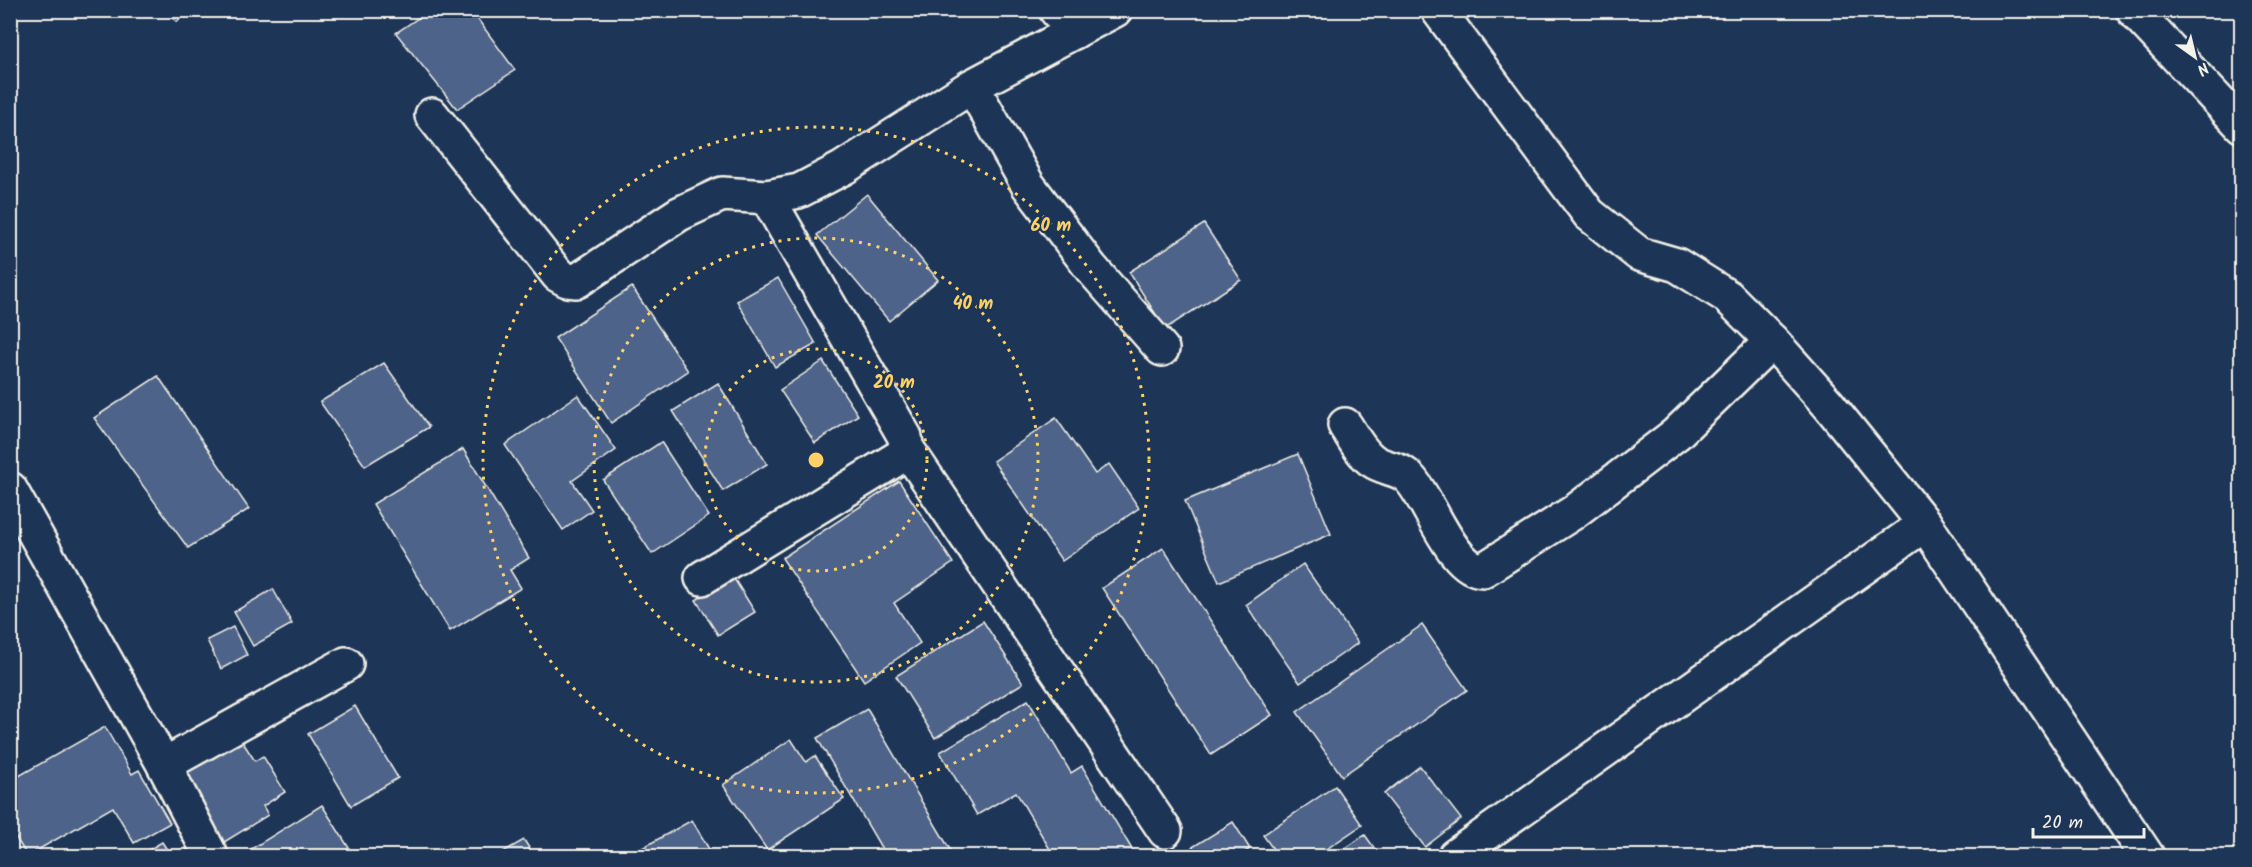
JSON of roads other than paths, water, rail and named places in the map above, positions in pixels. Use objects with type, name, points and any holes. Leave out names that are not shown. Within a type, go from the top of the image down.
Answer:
[{"type":"street","points":[[432,115],[558,275],[567,280],[577,280],[679,214],[722,194],[767,197],[799,191],[843,168],[972,86],[1065,21],[1115,10]]},
{"type":"street","points":[[1438,10],[1589,214],[1639,254],[1677,266],[1728,297],[1772,341],[1829,405],[1925,524],[2147,856]]},
{"type":"street","points":[[2133,10],[2168,51],[2241,126]]},
{"type":"street","points":[[972,86],[1028,185],[1090,268],[1162,349]]},
{"type":"street","points":[[767,197],[905,437],[906,447],[1165,831]]},
{"type":"street","points":[[1345,425],[1364,453],[1374,462],[1410,478],[1461,560],[1474,570],[1483,570],[1574,512],[1676,434],[1772,341]]},
{"type":"street","points":[[702,578],[901,456],[906,447]]},
{"type":"street","points":[[10,489],[164,765],[211,856]]},
{"type":"street","points":[[1455,856],[1925,524]]},
{"type":"street","points":[[164,765],[346,664]]}]
